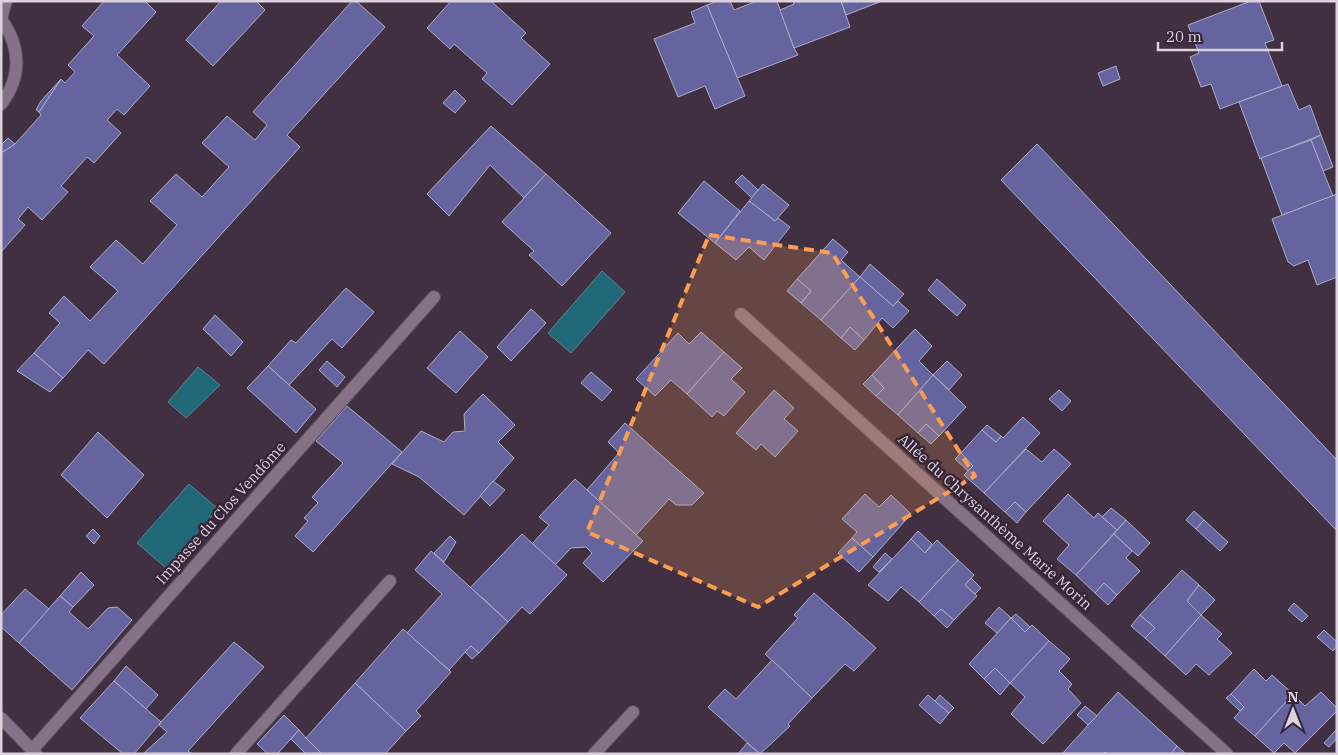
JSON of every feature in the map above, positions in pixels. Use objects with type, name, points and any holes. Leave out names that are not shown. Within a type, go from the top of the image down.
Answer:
[{"type":"street","points":[[1,104],[10,93],[16,72],[16,51],[9,30],[1,19],[6,1]]},
{"type":"street","name":"Impasse du Clos Vendôme","points":[[34,752],[434,297]]},
{"type":"street","name":"Allée du Chrysanthème Marie Morin","points":[[741,314],[1228,754]]},
{"type":"street","points":[[236,754],[390,581]]},
{"type":"street","points":[[594,754],[633,712]]},
{"type":"street","points":[[1,718],[34,752]]},
{"type":"highlighted area","points":[[709,235],[832,253],[975,476],[758,607],[587,532]]},
{"type":"water","points":[[602,271],[625,292],[571,353],[548,333]]},
{"type":"water","points":[[198,367],[220,385],[186,418],[168,402]]},
{"type":"water","points":[[189,484],[218,509],[166,568],[137,543]]},
{"type":"building","points":[[104,1],[145,1],[156,12],[117,55],[150,86],[124,115],[117,109],[107,120],[121,133],[94,163],[87,157],[61,186],[68,192],[42,220],[28,207],[18,219],[25,225],[1,252],[1,153],[15,144],[41,115],[39,112],[61,79],[65,83],[75,72],[68,65],[94,36],[82,26]]},
{"type":"building","points":[[221,1],[256,1],[265,10],[213,66],[186,40]]},
{"type":"building","points":[[352,1],[356,1],[385,27],[287,135],[300,147],[104,364],[88,350],[63,378],[34,353],[60,323],[49,313],[64,296],[90,321],[118,291],[90,267],[116,240],[143,264],[177,225],[150,201],[176,174],[202,197],[229,167],[202,143],[227,116],[255,140],[267,125],[253,112]]},
{"type":"building","points":[[451,1],[493,1],[526,33],[521,38],[550,64],[512,105],[482,79],[487,73],[454,44],[450,49],[427,28]]},
{"type":"building","points":[[718,1],[730,1],[734,10],[757,1],[777,1],[798,55],[737,78],[707,5]]},
{"type":"building","points":[[793,1],[841,1],[850,27],[794,48],[780,10],[794,4]]},
{"type":"building","points":[[841,1],[882,1],[846,15]]},
{"type":"building","points":[[1251,1],[1259,1],[1274,40],[1265,43],[1282,86],[1220,109],[1211,84],[1201,87],[1190,57],[1199,53],[1188,25]]},
{"type":"building","points":[[707,5],[745,96],[715,109],[705,86],[678,97],[654,39],[695,23],[691,12]]},
{"type":"building","points":[[1116,66],[1120,79],[1103,86],[1098,73]]},
{"type":"building","points":[[61,79],[39,112],[36,110],[41,101]]},
{"type":"building","points":[[1288,84],[1299,110],[1310,105],[1321,135],[1260,159],[1239,102]]},
{"type":"building","points":[[455,90],[466,101],[455,113],[443,103]]},
{"type":"building","points":[[491,126],[546,174],[524,198],[490,165],[449,216],[427,194]]},
{"type":"building","points":[[1321,135],[1333,167],[1323,171],[1311,140]]},
{"type":"building","points":[[8,138],[15,144],[1,153],[1,145]]},
{"type":"building","points":[[1311,140],[1333,196],[1282,215],[1261,158]]},
{"type":"building","points":[[1037,144],[1337,460],[1337,531],[1001,180]]},
{"type":"building","points":[[546,174],[611,233],[562,286],[529,255],[534,251],[502,222]]},
{"type":"building","points":[[742,175],[758,190],[752,198],[735,182]]},
{"type":"building","points":[[704,181],[740,211],[715,243],[678,213]]},
{"type":"building","points":[[763,184],[789,205],[775,221],[749,201]]},
{"type":"building","points":[[1337,194],[1337,277],[1317,285],[1308,260],[1294,266],[1288,262],[1272,219]]},
{"type":"building","points":[[749,201],[775,221],[778,218],[790,227],[764,260],[749,247],[736,260],[715,243]]},
{"type":"building","points":[[833,239],[848,252],[841,260],[860,277],[821,320],[801,303],[811,291],[797,279]]},
{"type":"building","points":[[870,264],[904,294],[893,306],[860,277]]},
{"type":"building","points":[[860,277],[893,306],[898,301],[909,311],[893,328],[882,318],[864,340],[850,327],[841,338],[821,320]]},
{"type":"building","points":[[797,279],[811,291],[801,303],[787,291]]},
{"type":"building","points":[[937,279],[966,305],[957,316],[928,290]]},
{"type":"building","points":[[346,288],[374,312],[342,348],[332,339],[289,385],[268,366],[291,340],[296,343]]},
{"type":"building","points":[[531,309],[546,323],[511,361],[497,347]]},
{"type":"building","points":[[215,315],[243,342],[231,356],[203,329]]},
{"type":"building","points":[[850,327],[864,340],[855,350],[841,338]]},
{"type":"building","points":[[915,329],[932,346],[919,361],[933,375],[898,415],[876,396],[884,388],[872,375]]},
{"type":"building","points":[[460,331],[488,357],[456,393],[427,368]]},
{"type":"building","points":[[701,332],[724,352],[687,394],[671,380],[655,396],[636,379],[678,333],[689,344]]},
{"type":"building","points":[[724,352],[742,368],[731,379],[745,392],[724,416],[717,411],[712,417],[687,394]]},
{"type":"building","points":[[34,353],[63,378],[50,392],[17,371]]},
{"type":"building","points":[[327,361],[345,377],[337,387],[319,370]]},
{"type":"building","points":[[947,361],[962,375],[949,390],[933,375]]},
{"type":"building","points":[[268,366],[316,409],[296,433],[247,388]]},
{"type":"building","points":[[591,372],[612,390],[602,401],[581,383]]},
{"type":"building","points":[[872,375],[884,388],[876,396],[863,384]]},
{"type":"building","points":[[933,375],[966,407],[939,436],[926,424],[918,433],[898,415]]},
{"type":"building","points":[[774,390],[794,408],[784,419],[798,431],[775,457],[761,444],[756,450],[736,433]]},
{"type":"building","points":[[1059,390],[1071,401],[1062,411],[1049,399]]},
{"type":"building","points":[[483,394],[515,425],[498,442],[514,458],[464,515],[419,477],[392,464],[421,431],[444,442],[453,432],[465,431],[464,414]]},
{"type":"building","points":[[347,406],[402,452],[313,552],[295,536],[308,521],[304,518],[318,503],[312,497],[343,463],[316,441]]},
{"type":"building","points":[[1023,417],[1040,433],[984,493],[964,475],[973,466],[961,453],[982,430],[996,442],[1001,436],[1003,438]]},
{"type":"building","points":[[625,423],[704,493],[692,505],[676,505],[669,499],[636,535],[587,490],[619,453],[608,442]]},
{"type":"building","points":[[926,424],[939,436],[931,444],[918,433]]},
{"type":"building","points":[[987,425],[1001,436],[996,442],[982,430]]},
{"type":"building","points":[[98,432],[144,475],[107,518],[61,475]]},
{"type":"building","points":[[1026,449],[1042,462],[1054,449],[1071,464],[1026,512],[1015,502],[1005,512],[984,493]]},
{"type":"building","points":[[961,453],[973,466],[968,471],[955,459]]},
{"type":"building","points":[[575,479],[643,541],[603,582],[583,563],[592,553],[586,547],[571,548],[555,565],[532,544],[549,525],[539,517]]},
{"type":"building","points":[[493,481],[505,490],[490,506],[480,496]]},
{"type":"building","points":[[865,494],[879,507],[891,495],[911,514],[873,557],[852,538],[857,532],[842,519]]},
{"type":"building","points":[[1068,494],[1094,518],[1098,513],[1117,530],[1076,575],[1057,559],[1069,545],[1043,521]]},
{"type":"building","points":[[1015,502],[1026,512],[1017,523],[1005,512]]},
{"type":"building","points":[[1111,508],[1126,520],[1117,530],[1102,517]]},
{"type":"building","points":[[1194,511],[1204,520],[1196,529],[1186,520]]},
{"type":"building","points":[[1126,520],[1150,543],[1138,556],[1114,534]]},
{"type":"building","points":[[1204,520],[1228,542],[1220,551],[1196,529]]},
{"type":"building","points":[[93,529],[100,536],[94,544],[86,536]]},
{"type":"building","points":[[918,531],[932,544],[925,553],[911,539]]},
{"type":"building","points":[[522,534],[567,575],[530,614],[522,607],[508,622],[470,588]]},
{"type":"building","points":[[1114,534],[1132,551],[1126,558],[1140,571],[1117,595],[1104,583],[1095,593],[1076,575]]},
{"type":"building","points":[[450,536],[456,542],[444,562],[434,553]]},
{"type":"building","points":[[852,538],[873,557],[859,572],[838,553]]},
{"type":"building","points":[[911,539],[925,553],[937,540],[958,560],[919,602],[901,587],[888,601],[868,585]]},
{"type":"building","points":[[431,551],[508,622],[479,653],[471,646],[449,670],[407,633],[442,594],[415,570]]},
{"type":"building","points":[[885,553],[892,559],[879,572],[873,567]]},
{"type":"building","points":[[958,560],[974,575],[965,585],[977,596],[954,620],[941,609],[934,616],[919,602]]},
{"type":"building","points":[[1182,570],[1199,585],[1187,601],[1201,615],[1165,656],[1145,638],[1155,628],[1140,615]]},
{"type":"building","points":[[81,572],[94,585],[73,607],[60,596]]},
{"type":"building","points":[[971,578],[981,588],[975,594],[965,585]]},
{"type":"building","points":[[1104,583],[1117,595],[1108,605],[1095,593]]},
{"type":"building","points":[[1199,585],[1215,600],[1201,615],[1187,601]]},
{"type":"building","points":[[25,589],[49,609],[19,643],[1,627],[1,615]]},
{"type":"building","points":[[814,593],[876,648],[854,671],[845,664],[812,698],[765,654],[798,618],[794,615]]},
{"type":"building","points":[[60,596],[73,607],[69,612],[88,629],[108,608],[117,607],[132,620],[72,690],[19,643]]},
{"type":"building","points":[[1294,603],[1308,616],[1302,622],[1288,610]]},
{"type":"building","points":[[999,607],[1011,618],[997,633],[985,623]]},
{"type":"building","points":[[941,609],[954,620],[947,628],[934,616]]},
{"type":"building","points":[[1016,614],[1030,627],[1025,632],[1011,618]]},
{"type":"building","points":[[1140,615],[1155,628],[1145,638],[1131,626]]},
{"type":"building","points":[[1201,615],[1222,634],[1217,639],[1232,653],[1209,675],[1196,664],[1186,675],[1165,656]]},
{"type":"building","points":[[1011,618],[1025,632],[1032,625],[1049,641],[1010,683],[995,668],[984,679],[969,664]]},
{"type":"building","points":[[403,629],[451,672],[416,711],[421,716],[406,731],[355,683]]},
{"type":"building","points":[[1324,630],[1337,642],[1337,646],[1333,651],[1317,637]]},
{"type":"building","points":[[1049,641],[1070,659],[1059,671],[1072,684],[1068,689],[1081,703],[1043,744],[1011,714],[1025,697],[1010,683]]},
{"type":"building","points":[[234,642],[264,667],[188,751],[192,754],[143,754],[167,732],[159,725],[161,722]]},
{"type":"building","points":[[471,646],[479,653],[472,659],[465,652]]},
{"type":"building","points":[[772,660],[812,698],[788,724],[790,726],[760,754],[708,707],[725,689],[736,699]]},
{"type":"building","points":[[126,666],[158,695],[146,709],[114,681]]},
{"type":"building","points":[[995,668],[1010,683],[1000,695],[984,679]]},
{"type":"building","points":[[1254,669],[1266,681],[1272,675],[1293,694],[1255,736],[1234,718],[1244,707],[1231,694]]},
{"type":"building","points":[[114,681],[161,722],[134,754],[123,754],[80,718]]},
{"type":"building","points":[[355,683],[406,731],[385,754],[322,754],[306,738]]},
{"type":"building","points":[[1118,692],[1177,746],[1171,754],[1107,754],[1105,752],[1103,754],[1062,754]]},
{"type":"building","points":[[1321,692],[1337,708],[1337,711],[1295,753],[1284,743],[1274,753],[1255,736],[1293,694],[1305,706]]},
{"type":"building","points":[[1231,694],[1244,707],[1240,711],[1226,698]]},
{"type":"building","points":[[928,695],[949,713],[940,724],[919,705]]},
{"type":"building","points":[[940,695],[954,708],[949,713],[935,701]]},
{"type":"building","points":[[1085,706],[1097,716],[1088,725],[1077,715]]},
{"type":"building","points":[[284,715],[299,730],[277,754],[268,754],[257,744]]},
{"type":"building","points":[[299,730],[322,754],[306,754],[291,739]]},
{"type":"building","points":[[1336,730],[1337,738],[1329,747],[1324,743]]},
{"type":"building","points":[[747,743],[760,754],[738,754]]},
{"type":"building","points":[[1177,746],[1186,754],[1171,754]]}]
